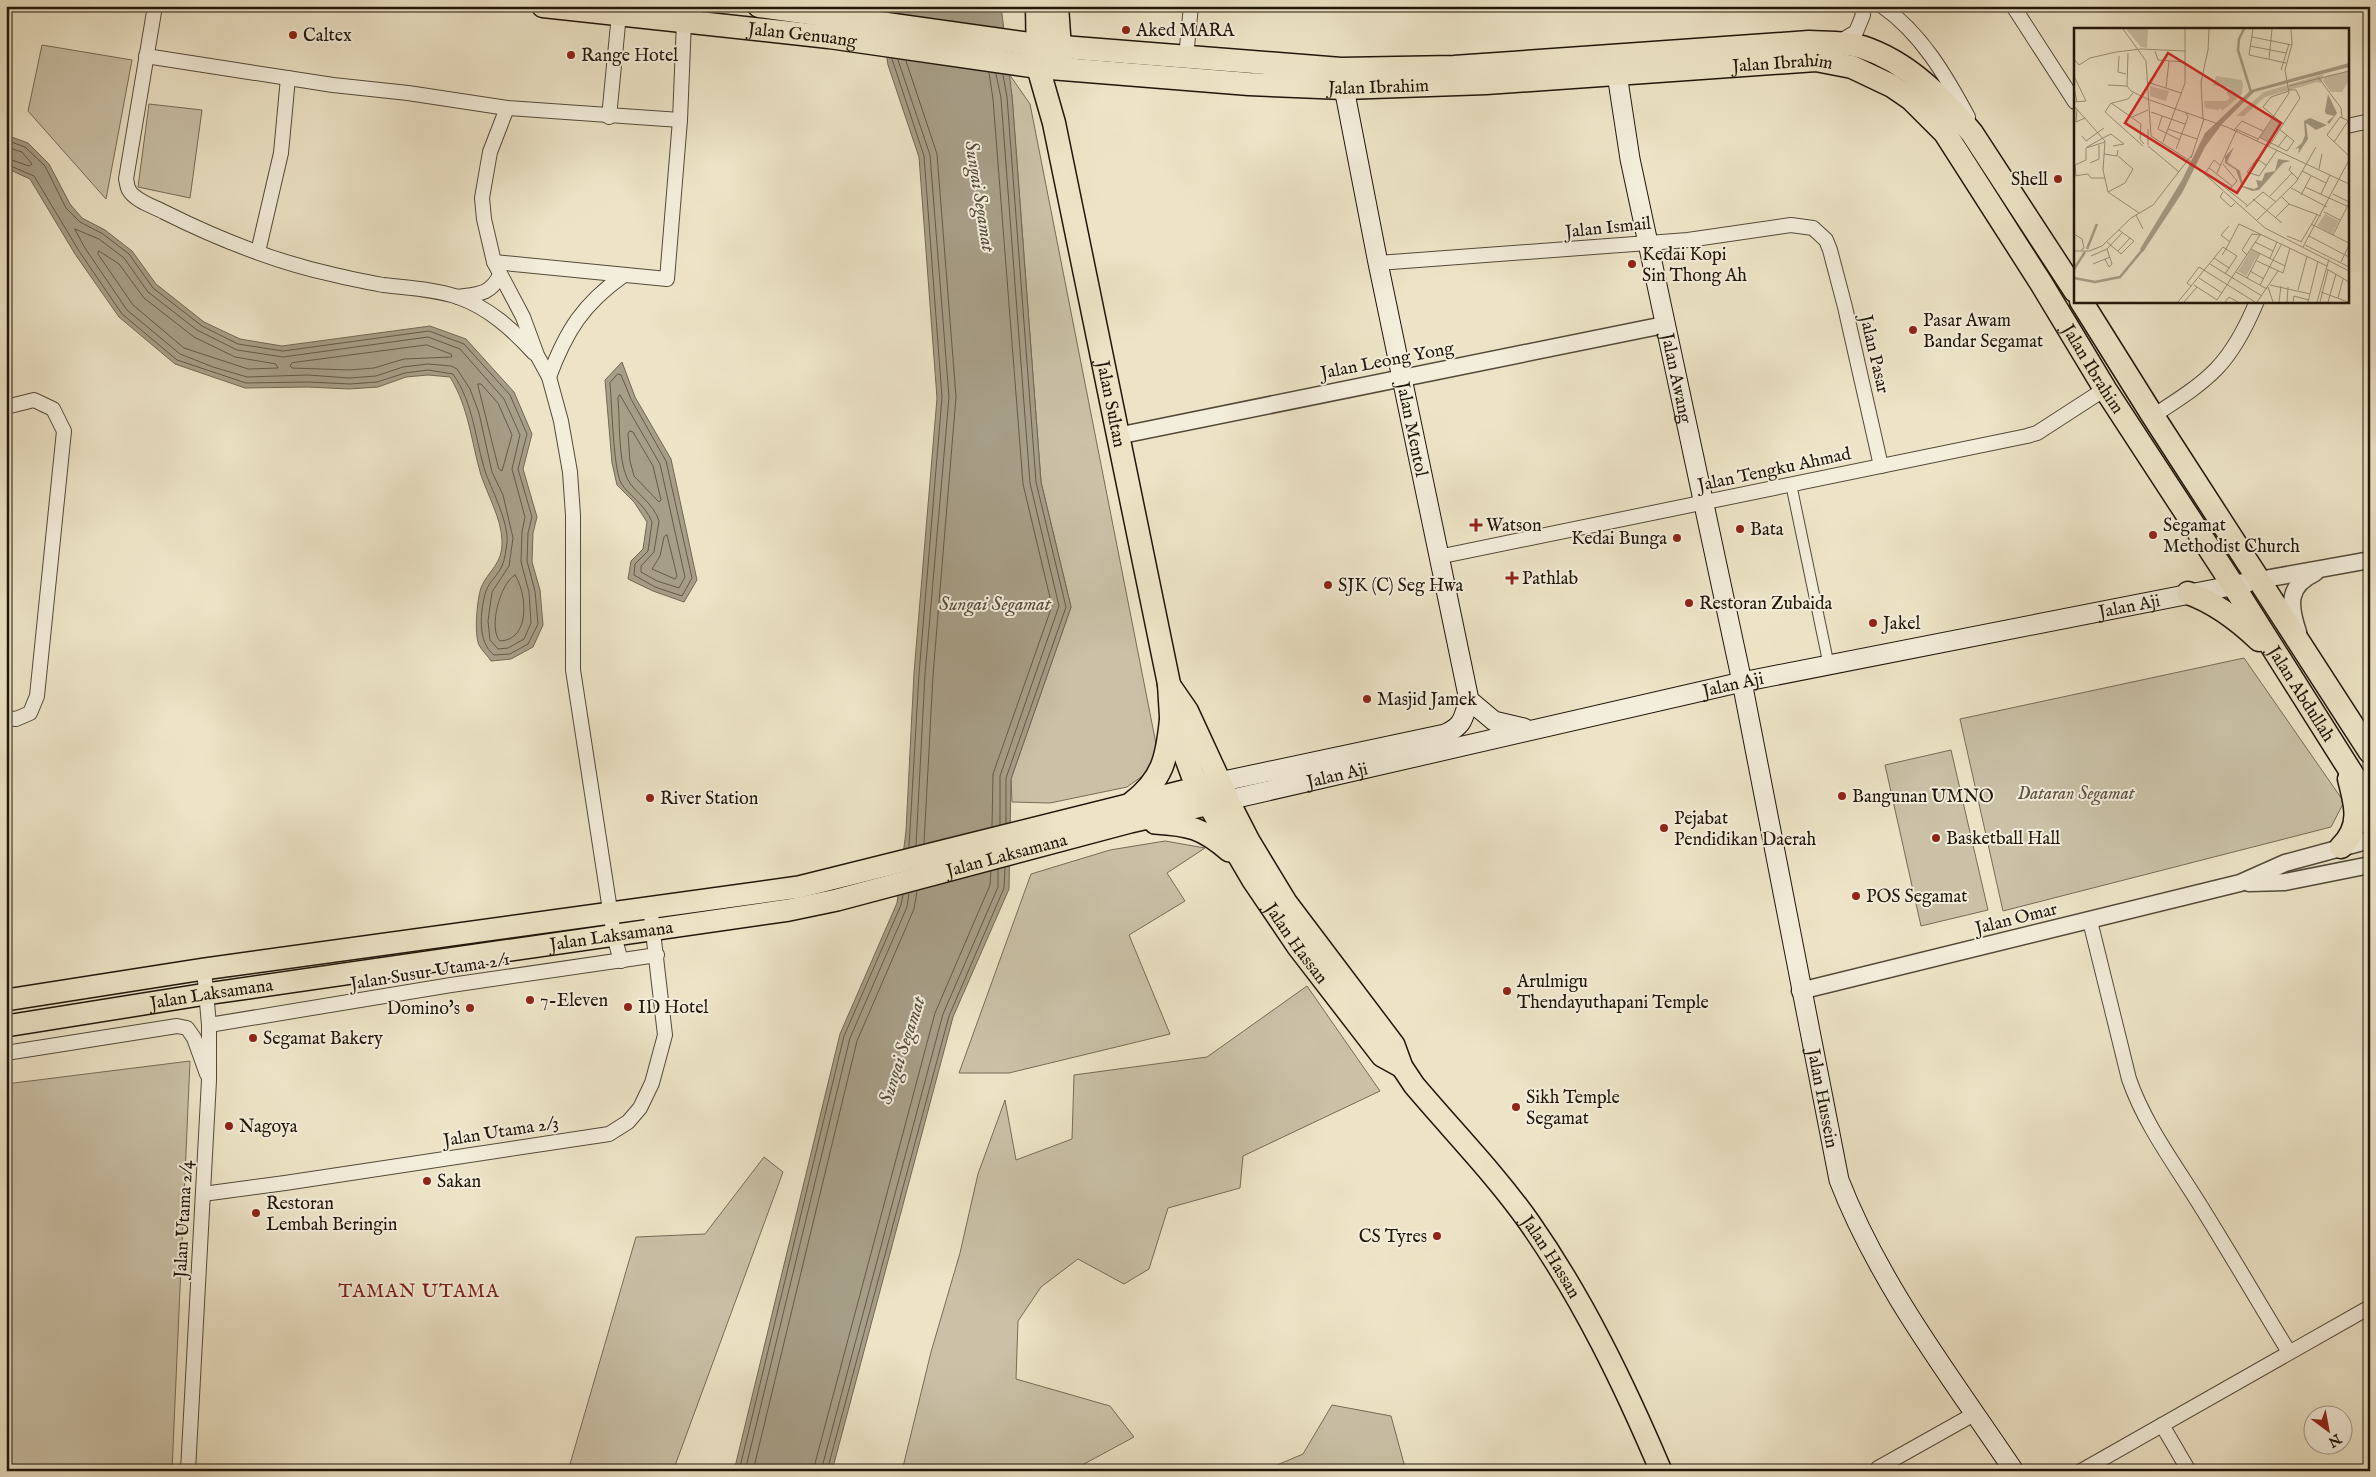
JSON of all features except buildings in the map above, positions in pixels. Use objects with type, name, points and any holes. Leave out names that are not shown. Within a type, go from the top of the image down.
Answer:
[{"type":"highway","name":"Jalan Genuang","points":[[543,6],[684,21],[826,27],[1049,57]]},
{"type":"highway","name":"Jalan Genuang","points":[[759,6],[826,27]]},
{"type":"highway","name":"Jalan Sultan","points":[[1037,6],[1049,57],[1054,123],[1169,684],[1171,717],[1213,793]]},
{"type":"highway","name":"Jalan Sultan","points":[[1049,57],[1057,6]]},
{"type":"highway","name":"Jalan Ibrahim","points":[[1049,57],[1186,57],[1341,68],[1407,68],[1454,67],[1808,42],[1836,43],[1868,50],[1884,56],[1906,69],[1953,110],[1972,133],[2074,289]]},
{"type":"highway","name":"Jalan Ibrahim","points":[[1049,57],[1249,84],[1344,88],[1486,83],[1816,60],[1852,67],[1892,86],[1911,99],[1945,133],[2041,283],[2105,389],[2233,585]]},
{"type":"highway","name":"Jalan Ibrahim","points":[[2082,302],[2260,580]]},
{"type":"highway","name":"Jalan Abdullah","points":[[2260,580],[2370,752]]},
{"type":"highway","name":"Jalan Abdullah","points":[[2233,585],[2370,802]]},
{"type":"highway","points":[[2188,593],[2221,608],[2283,664]]},
{"type":"highway","name":"Jalan Sultan","points":[[1169,684],[1187,711],[1213,793]]},
{"type":"highway","points":[[1131,812],[1156,781],[1164,765],[1171,717]]},
{"type":"highway","points":[[2341,847],[2352,834],[2356,818],[2346,766]]},
{"type":"main road","name":"Jalan Awang","points":[[1617,74],[1630,159],[1664,325],[1742,682]]},
{"type":"main road","name":"Jalan Mentol","points":[[1344,88],[1438,557],[1469,700]]},
{"type":"main road","name":"Jalan Aji","points":[[1213,793],[1532,729],[1742,682],[2260,580]]},
{"type":"main road","name":"Jalan Hussein","points":[[1742,682],[1800,991],[1839,1180],[1849,1207],[1881,1270],[2014,1471]]},
{"type":"main road","name":"Jalan Aji","points":[[1213,793],[1445,734],[1457,729],[1463,720],[1469,700]]},
{"type":"main road","points":[[1469,700],[1494,721],[1509,726],[1532,729]]},
{"type":"main road","name":"Jalan Laksamana","points":[[6,1026],[206,994],[789,910],[836,890],[1131,812],[1213,793]]},
{"type":"main road","name":"Jalan Hassan","points":[[1213,793],[1242,863],[1280,923],[1346,1012],[1382,1056],[1402,1067]]},
{"type":"main road","name":"Jalan Hassan","points":[[1213,793],[1248,841],[1286,902],[1394,1045],[1402,1067],[1511,1199],[1552,1256],[1605,1351],[1661,1471]]},
{"type":"main road","points":[[1131,812],[1201,830],[1212,836],[1242,863]]},
{"type":"main road","name":"Jalan Laksamana","points":[[6,1000],[204,969],[650,906],[799,887],[836,890]]},
{"type":"street","points":[[154,6],[128,162],[126,179],[128,190],[137,198],[203,231],[258,252],[333,275],[430,290],[457,297],[477,305],[517,334],[537,355]]},
{"type":"street","points":[[1186,57],[1191,6]]},
{"type":"street","points":[[1836,43],[1856,32],[1863,15],[1861,6]]},
{"type":"street","points":[[1882,6],[1910,28],[1928,52],[1958,99],[1970,122],[1972,133]]},
{"type":"street","points":[[2013,6],[2074,100]]},
{"type":"street","points":[[609,117],[619,14]]},
{"type":"street","points":[[494,262],[667,279],[680,120],[684,21]]},
{"type":"street","points":[[146,56],[288,78],[507,108],[609,117],[680,120]]},
{"type":"street","points":[[258,252],[282,153],[288,78]]},
{"type":"street","points":[[507,108],[490,152],[482,198],[487,235],[494,262],[523,317],[537,355],[549,377],[556,399],[570,472],[574,558],[573,670],[614,936],[621,961]]},
{"type":"street","points":[[2348,126],[2370,121]]},
{"type":"street","name":"Jalan Ismail","points":[[1378,263],[1688,240],[1791,225],[1814,228],[1826,240],[1830,250]]},
{"type":"street","name":"Jalan Pasar","points":[[1830,250],[1846,307],[1881,466]]},
{"type":"street","points":[[457,297],[482,293],[494,287],[500,275]]},
{"type":"street","points":[[549,377],[560,347],[579,315],[601,291],[624,275]]},
{"type":"street","points":[[2153,416],[2202,384],[2216,371],[2236,345],[2257,302]]},
{"type":"street","name":"Jalan Leong Yong","points":[[1117,436],[1664,325]]},
{"type":"street","name":"Jalan Tengku Ahmad","points":[[1438,557],[2037,432],[2105,389]]},
{"type":"street","points":[[6,407],[34,400],[53,409],[64,431],[37,696],[30,712],[16,719],[6,718]]},
{"type":"street","points":[[1791,484],[1829,666]]},
{"type":"street","points":[[2260,580],[2370,560]]},
{"type":"street","points":[[2304,649],[2292,611],[2292,597],[2299,583],[2327,568]]},
{"type":"street","name":"Jalan Omar","points":[[1800,991],[2240,883],[2285,864],[2370,840]]},
{"type":"street","name":"Jalan Omar","points":[[2240,883],[2285,882],[2370,865]]},
{"type":"street","name":"Jalan Utama 2/3","points":[[203,1194],[285,1184],[609,1134],[628,1122],[640,1108],[652,1083],[665,1035],[650,906]]},
{"type":"street","points":[[2090,921],[2128,1079],[2137,1102],[2149,1126],[2200,1205],[2289,1352]]},
{"type":"street","name":"Jalan Susur Utama 2/1","points":[[209,1025],[451,985],[657,955]]},
{"type":"street","name":"Jalan Utama 2/4","points":[[188,1471],[210,1080],[209,1025],[204,969]]},
{"type":"street","points":[[6,1053],[177,1026],[187,1028],[194,1038],[199,1056],[210,1080]]},
{"type":"street","points":[[2081,1471],[2370,1307]]},
{"type":"street","points":[[1878,1468],[1976,1413]]},
{"type":"street","points":[[2162,1425],[2189,1471]]},
{"type":"green space","points":[[42,45],[132,60],[106,199],[28,111]]},
{"type":"green space","points":[[1007,71],[1030,104],[1159,759],[1151,770],[1127,787],[1050,803],[1012,802],[1011,779],[1071,607],[1041,482],[1012,96]]},
{"type":"green space","points":[[149,104],[202,110],[190,198],[138,187]]},
{"type":"green space","name":"Dataran Segamat","points":[[2244,658],[2344,802],[2331,827],[2003,911],[1960,719]]},
{"type":"green space","name":"Basketball Hall","points":[[1951,750],[1988,910],[1921,926],[1885,765]]},
{"type":"green space","points":[[1165,841],[1205,848],[1167,873],[1185,901],[1129,935],[1170,1034],[1009,1073],[959,1073],[1031,874],[1110,850]]},
{"type":"green space","points":[[1307,986],[1380,1091],[1243,1156],[1240,1188],[1168,1208],[1149,1269],[1124,1284],[1078,1259],[1041,1287],[1018,1321],[1016,1379],[1110,1406],[1134,1437],[1084,1464],[1083,1471],[902,1471],[931,1352],[960,1253],[978,1174],[1005,1100],[1016,1160],[1072,1139],[1074,1075],[1207,1057]]},
{"type":"green space","points":[[190,1061],[172,1471],[44,1471],[6,1467],[6,1084]]},
{"type":"green space","points":[[764,1157],[783,1172],[673,1471],[568,1471],[636,1237],[705,1234]]},
{"type":"green space","points":[[1332,1405],[1391,1416],[1406,1471],[1263,1471],[1303,1454]]},
{"type":"water","name":"Sungai Segamat","points":[[879,6],[1001,6],[1012,96],[1041,482],[1071,607],[1011,779],[1009,889],[953,1017],[832,1471],[734,1471],[840,1034],[897,903],[906,831],[914,673],[937,398],[919,157],[888,65]]},
{"type":"water","points":[[6,135],[28,143],[49,164],[70,204],[82,218],[105,230],[132,251],[156,284],[204,322],[240,339],[282,346],[430,326],[466,339],[514,392],[532,434],[523,469],[537,517],[533,533],[532,562],[540,590],[543,625],[533,647],[511,659],[491,661],[477,640],[477,608],[481,588],[498,561],[502,549],[502,540],[497,515],[481,475],[466,413],[450,377],[428,375],[406,377],[378,387],[349,389],[308,387],[245,388],[175,364],[119,317],[75,254],[30,179],[6,168]]},
{"type":"water","points":[[622,362],[635,397],[671,459],[697,580],[684,602],[653,591],[628,579],[631,561],[643,549],[647,522],[634,502],[617,485],[612,463],[605,380]]},
{"type":"place","name":"Aked MARA","points":[[1126,30]]},
{"type":"place","name":"Caltex","points":[[293,35]]},
{"type":"place","name":"Range Hotel","points":[[571,55]]},
{"type":"place","name":"Shell","points":[[2058,179]]},
{"type":"place","name":"Kedai Kopi Sin Thong Ah","points":[[1632,264]]},
{"type":"place","name":"Pasar Awam Bandar Segamat","points":[[1913,330]]},
{"type":"place","name":"Watson","points":[[1476,525]]},
{"type":"place","name":"Bata","points":[[1740,529]]},
{"type":"place","name":"Segamat Methodist Church","points":[[2153,535]]},
{"type":"place","name":"Kedai Bunga","points":[[1677,538]]},
{"type":"place","name":"Pathlab","points":[[1512,578]]},
{"type":"place","name":"SJK (C) Seg Hwa","points":[[1328,585]]},
{"type":"place","name":"Restoran Zubaida","points":[[1689,603]]},
{"type":"place","name":"Jakel","points":[[1873,623]]},
{"type":"place","name":"Masjid Jamek","points":[[1367,699]]},
{"type":"place","name":"Bangunan UMNO","points":[[1842,796]]},
{"type":"place","name":"River Station","points":[[650,798]]},
{"type":"place","name":"Pejabat Pendidikan Daerah","points":[[1664,828]]},
{"type":"place","name":"Basketball Hall","points":[[1936,838]]},
{"type":"place","name":"POS Segamat","points":[[1856,896]]},
{"type":"place","name":"Arulmigu Thendayuthapani Temple","points":[[1507,991]]},
{"type":"place","name":"7-Eleven","points":[[530,1000]]},
{"type":"place","name":"ID Hotel","points":[[628,1007]]},
{"type":"place","name":"Domino's","points":[[470,1008]]},
{"type":"place","name":"Segamat Bakery","points":[[253,1038]]},
{"type":"place","name":"Sikh Temple Segamat","points":[[1516,1107]]},
{"type":"place","name":"Nagoya","points":[[229,1126]]},
{"type":"place","name":"Sakan","points":[[427,1181]]},
{"type":"place","name":"Restoran Lembah Beringin","points":[[256,1213]]},
{"type":"place","name":"CS Tyres","points":[[1437,1236]]},
{"type":"district","name":"TAMAN UTAMA","points":[[419,1290]]}]
